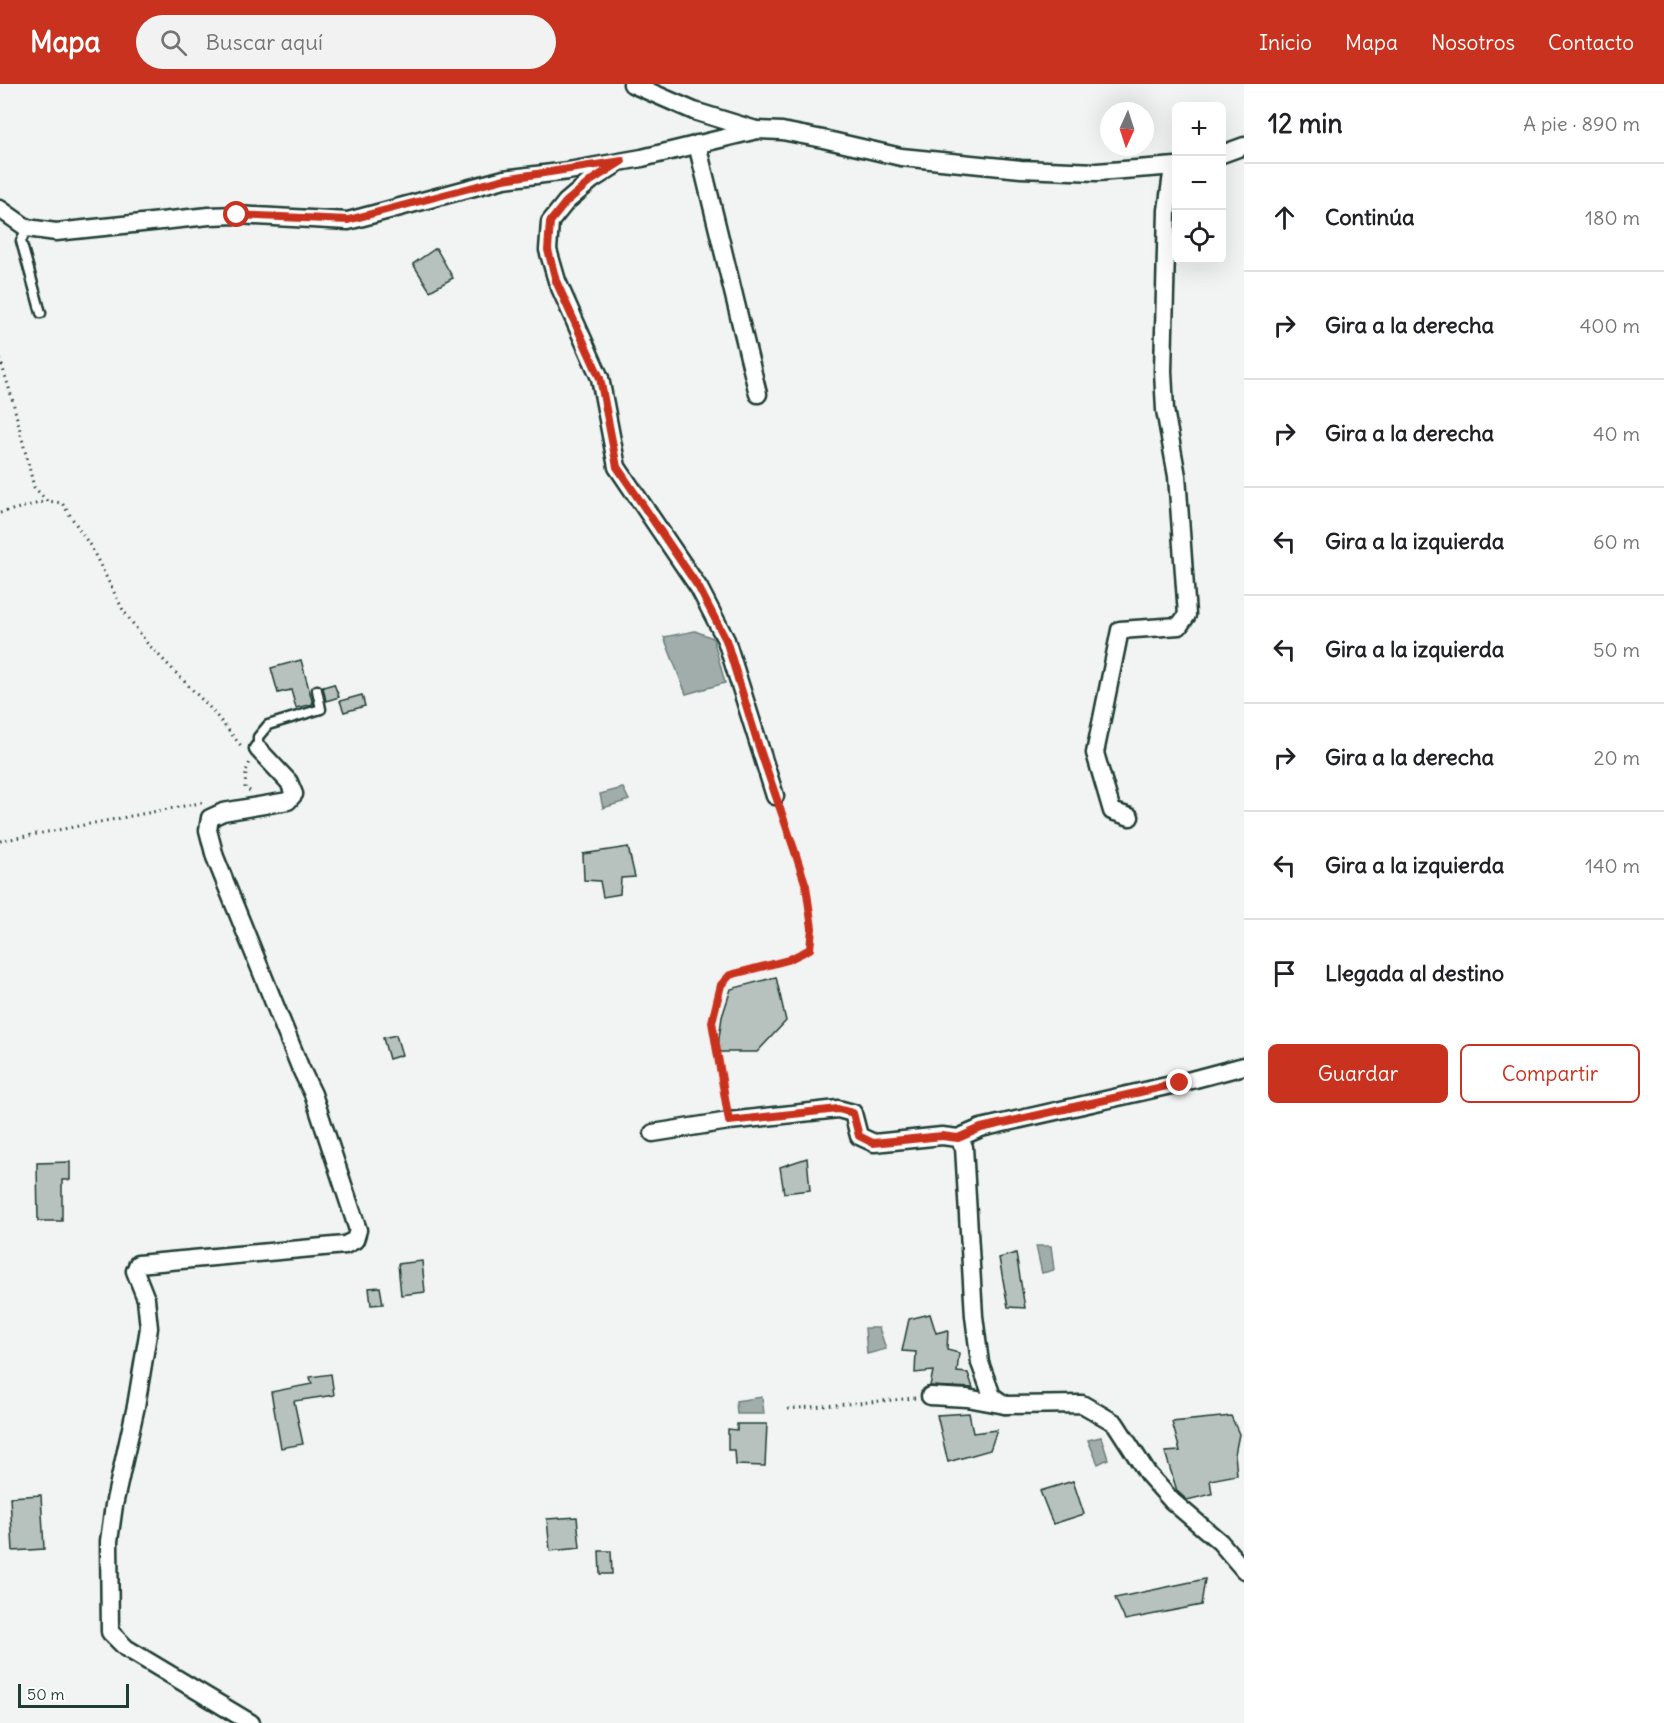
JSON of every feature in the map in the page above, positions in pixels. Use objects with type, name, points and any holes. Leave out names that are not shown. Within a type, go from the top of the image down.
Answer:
[{"type":"street","points":[[632,84],[694,111],[757,130],[803,135],[901,157],[1021,169],[1097,172],[1172,167]]},
{"type":"street","points":[[0,209],[27,228],[56,232],[237,215],[348,220],[504,179],[622,161],[757,130]]},
{"type":"street","points":[[697,144],[758,394]]},
{"type":"street","points":[[1226,151],[1244,146]]},
{"type":"street","points":[[622,161],[592,180],[566,202],[550,222],[548,250],[556,281],[600,378],[617,467],[699,588],[726,640],[775,796]]},
{"type":"street","points":[[1130,817],[1112,811],[1095,753],[1120,630],[1179,626],[1187,615],[1177,476],[1165,410],[1163,371],[1167,210],[1172,183]]},
{"type":"street","points":[[251,1723],[126,1648],[110,1632],[109,1541],[149,1328],[146,1299],[135,1271],[138,1264],[345,1245],[355,1240],[358,1230],[314,1094],[300,1067],[219,868],[208,830],[210,818],[223,812],[288,801],[294,794],[289,782],[252,752]]},
{"type":"street","points":[[653,1133],[729,1121],[838,1109],[853,1113],[859,1136],[873,1143],[942,1136],[958,1138],[981,1128],[1180,1083],[1244,1066]]},
{"type":"street","points":[[958,1138],[964,1147],[974,1316],[980,1363],[992,1395],[1005,1405]]},
{"type":"street","points":[[930,1396],[967,1398],[1005,1405],[1082,1404],[1115,1423],[1148,1474],[1172,1501],[1220,1542],[1244,1570]]},
{"type":"lane","points":[[27,228],[21,241],[41,313]]},
{"type":"lane","points":[[252,752],[258,736],[268,724],[321,709],[317,690]]},
{"type":"path","points":[[0,358],[34,487],[47,501]]},
{"type":"path","points":[[0,513],[47,501],[62,503],[91,547],[123,610],[141,634],[252,752],[246,771],[245,788],[253,793],[242,795]]},
{"type":"path","points":[[729,1121],[712,1022],[721,985],[730,975],[788,960],[810,949],[812,928],[806,886],[775,796]]},
{"type":"path","points":[[0,841],[209,801]]},
{"type":"path","points":[[788,1409],[930,1396]]},
{"type":"shaded area","points":[[695,631],[713,638],[725,683],[686,694],[664,637]]},
{"type":"shaded area","points":[[623,788],[629,800],[603,808],[600,794]]},
{"type":"shaded area","points":[[1036,1246],[1051,1246],[1054,1270],[1042,1273]]},
{"type":"shaded area","points":[[865,1328],[879,1328],[886,1349],[867,1354]]},
{"type":"shaded area","points":[[762,1397],[764,1414],[737,1414],[736,1401]]},
{"type":"shaded area","points":[[1101,1437],[1108,1459],[1098,1464],[1088,1440]]},
{"type":"building","points":[[436,248],[453,278],[430,291],[413,264]]},
{"type":"building","points":[[301,660],[313,704],[296,708],[291,690],[278,693],[271,668]]},
{"type":"building","points":[[334,684],[339,697],[326,701],[323,687]]},
{"type":"building","points":[[362,695],[365,706],[344,712],[340,701]]},
{"type":"building","points":[[628,847],[635,877],[621,878],[620,894],[603,897],[600,881],[584,880],[583,854]]},
{"type":"building","points":[[776,977],[786,1021],[757,1052],[717,1052],[722,1017],[731,989]]},
{"type":"building","points":[[396,1035],[402,1055],[389,1059],[383,1038]]},
{"type":"building","points":[[807,1158],[810,1190],[784,1193],[780,1167]]},
{"type":"building","points":[[70,1162],[70,1180],[62,1180],[62,1221],[38,1221],[37,1163]]},
{"type":"building","points":[[1016,1253],[1025,1308],[1008,1307],[999,1258]]},
{"type":"building","points":[[422,1261],[425,1292],[401,1295],[398,1264]]},
{"type":"building","points":[[380,1287],[383,1304],[371,1305],[369,1288]]},
{"type":"building","points":[[930,1314],[936,1333],[948,1330],[947,1350],[959,1353],[957,1372],[968,1373],[973,1388],[930,1386],[933,1371],[915,1373],[916,1352],[902,1351],[909,1319]]},
{"type":"building","points":[[331,1374],[334,1395],[294,1401],[303,1444],[281,1448],[271,1392],[312,1384],[310,1377]]},
{"type":"building","points":[[969,1413],[973,1433],[997,1430],[990,1450],[948,1462],[937,1415]]},
{"type":"building","points":[[1231,1416],[1239,1434],[1235,1454],[1237,1475],[1210,1480],[1212,1494],[1187,1500],[1177,1491],[1165,1452],[1180,1451],[1172,1422]]},
{"type":"building","points":[[737,1424],[767,1424],[765,1466],[736,1465],[735,1450],[728,1450],[728,1429],[737,1430]]},
{"type":"building","points":[[1073,1481],[1084,1514],[1053,1524],[1040,1491]]},
{"type":"building","points":[[41,1495],[44,1549],[13,1551],[10,1497]]},
{"type":"building","points":[[577,1517],[580,1548],[550,1551],[547,1519]]},
{"type":"building","points":[[599,1551],[611,1551],[612,1574],[600,1574]]},
{"type":"building","points":[[1205,1579],[1201,1605],[1125,1620],[1115,1598]]},
{"type":"route","points":[[237,215],[348,220],[504,179],[622,161],[592,180],[566,202],[550,222],[548,250],[556,281],[600,378],[617,467],[699,588],[726,640],[806,886],[812,928],[810,949],[788,960],[730,975],[721,985],[712,1022],[729,1121],[838,1109],[853,1113],[859,1136],[873,1143],[942,1136],[958,1138],[981,1128],[1180,1083]]}]
